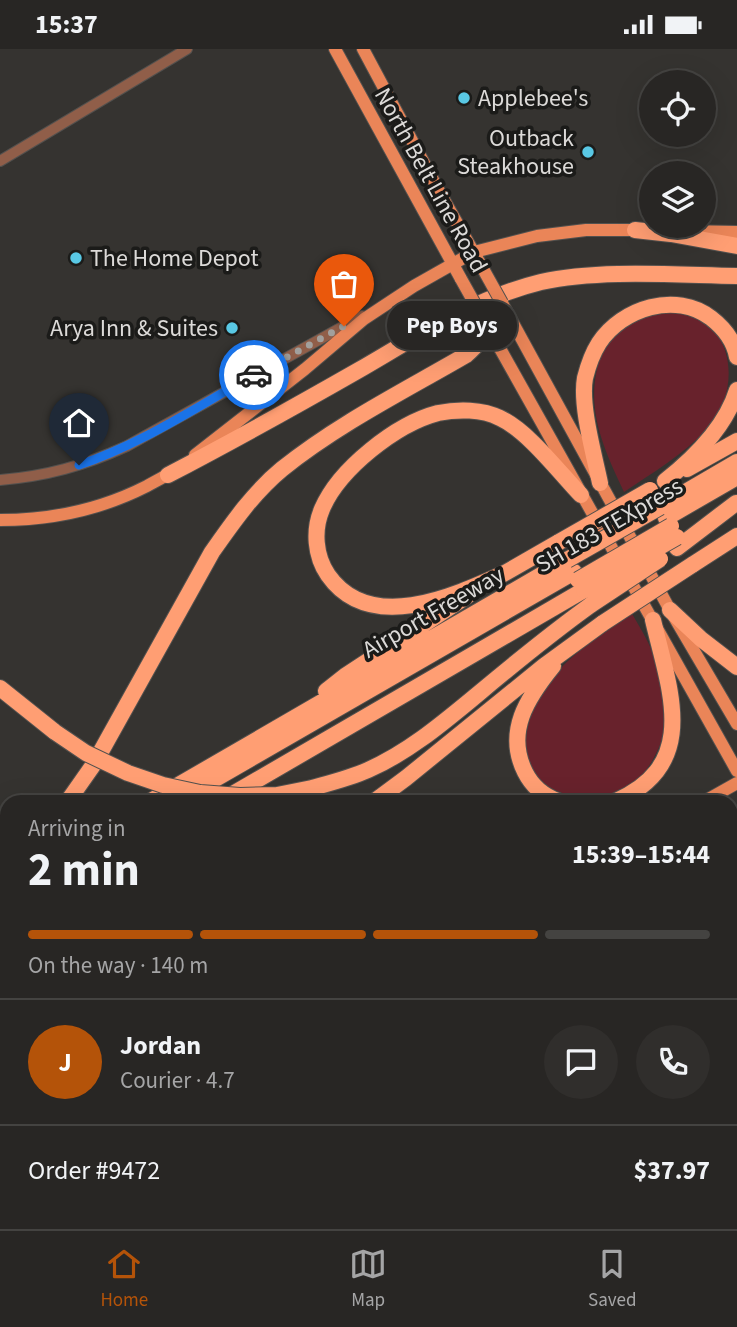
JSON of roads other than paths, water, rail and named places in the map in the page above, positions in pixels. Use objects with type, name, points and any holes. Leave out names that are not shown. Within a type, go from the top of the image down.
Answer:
[{"type":"highway","points":[[635,230],[737,246]]},
{"type":"highway","points":[[168,475],[256,429],[433,327],[515,290],[541,282],[576,277],[737,276]]},
{"type":"highway","points":[[600,483],[583,399],[590,361],[600,342],[614,327],[631,314],[653,306],[687,306],[704,312],[718,323],[729,336],[737,357]]},
{"type":"highway","points":[[72,795],[94,764],[212,552],[256,494],[281,470],[311,448],[466,355],[477,346],[483,336],[483,318]]},
{"type":"highway","points":[[665,481],[718,428],[737,390]]},
{"type":"highway","points":[[507,572],[465,590],[427,602],[389,607],[372,605],[353,598],[336,586],[324,569],[318,551],[316,531],[322,510],[333,490],[369,452],[415,422],[459,410],[501,418],[519,430],[581,495]]},
{"type":"highway","points":[[289,722],[345,676],[436,615],[737,441]]},
{"type":"highway","name":"Airport Freeway","points":[[671,526],[737,462]]},
{"type":"highway","name":"SH 183 TEXpress","points":[[671,526],[737,477]]},
{"type":"highway","name":"SH 183 TEXpress","points":[[671,526],[737,487]]},
{"type":"highway","name":"Airport Freeway","points":[[231,795],[671,526],[737,502]]},
{"type":"highway","points":[[277,795],[312,789],[369,770],[420,740],[543,640],[579,581],[671,526]]},
{"type":"highway","points":[[383,795],[572,645],[734,539]]},
{"type":"highway","name":"Airport Freeway","points":[[161,795],[289,722],[579,581]]},
{"type":"highway","name":"SH 183 TEXpress","points":[[188,795],[579,581]]},
{"type":"highway","name":"SH 183 TEXpress","points":[[206,795],[579,581]]},
{"type":"highway","points":[[670,610],[737,667]]},
{"type":"highway","points":[[630,795],[645,784],[658,768],[668,751],[673,731],[670,691],[653,620]]},
{"type":"highway","points":[[547,795],[538,790],[527,776],[519,759],[516,742],[518,726],[524,709],[546,674],[572,645]]},
{"type":"highway","points":[[0,688],[86,753],[128,773],[163,785],[200,793],[227,795]]},
{"type":"main road","name":"North Belt Line Road","points":[[335,49],[737,771]]},
{"type":"main road","name":"North Belt Line Road","points":[[363,49],[670,610],[737,724]]},
{"type":"main road","points":[[0,520],[35,520],[68,515],[130,494],[168,475],[246,417],[364,319],[386,303],[474,252],[531,237],[586,230],[737,232]]},
{"type":"main road","points":[[716,795],[737,783]]},
{"type":"street","points":[[0,161],[187,49]]},
{"type":"street","points":[[0,480],[59,472],[127,446],[386,303]]},
{"type":"place","name":"Applebee's","points":[[464,98]]},
{"type":"place","name":"Outback Steakhouse","points":[[588,152]]},
{"type":"place","name":"The Home Depot","points":[[76,258]]},
{"type":"place","name":"Pep Boys","points":[[344,326]]},
{"type":"place","name":"Arya Inn & Suites","points":[[232,328]]}]
